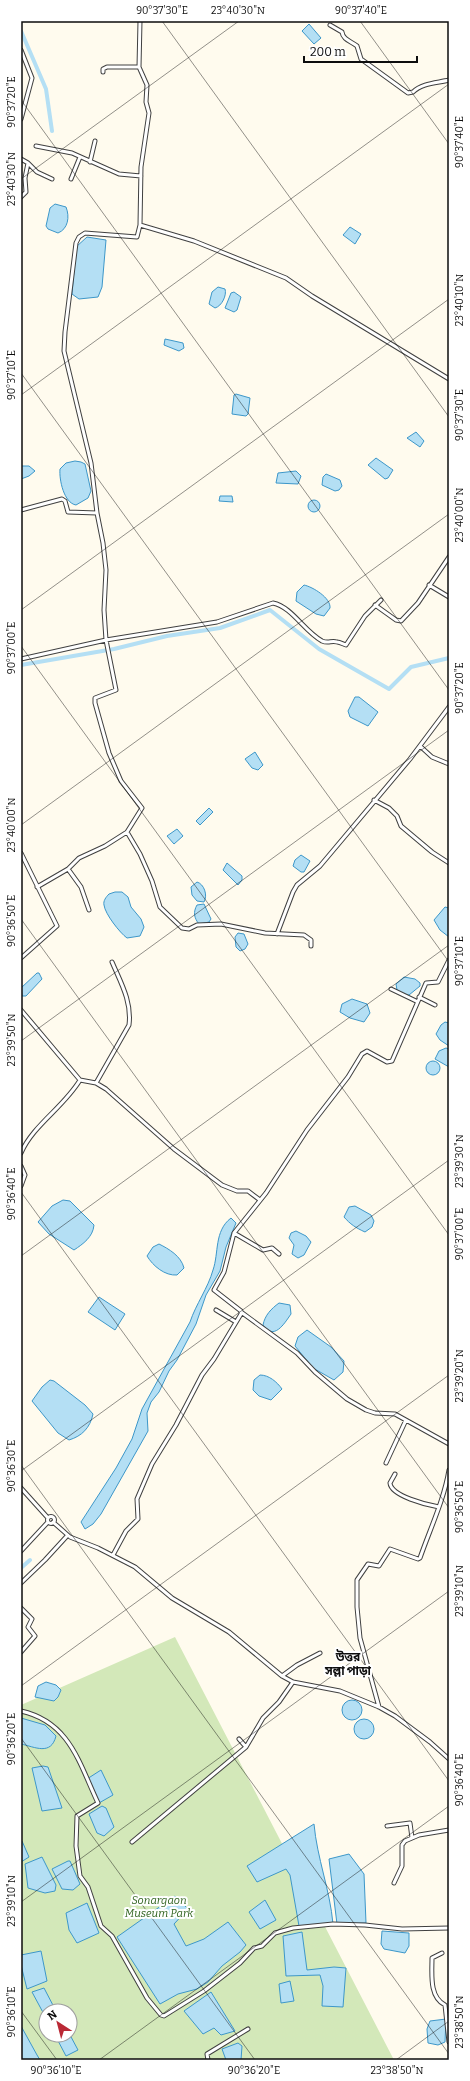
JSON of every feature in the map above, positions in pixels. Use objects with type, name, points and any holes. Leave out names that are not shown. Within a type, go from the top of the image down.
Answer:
[{"type":"street","points":[[37,887],[68,869],[79,858],[105,846],[126,832],[142,808],[121,782],[109,753],[94,703],[95,698],[98,696],[116,690],[106,641],[104,610],[106,570],[91,463],[64,351],[76,243],[79,237],[85,233],[137,237],[140,225],[141,176],[150,113],[146,102],[147,85],[139,67],[140,21]]},
{"type":"street","points":[[330,25],[342,32],[342,36],[357,46],[361,59],[408,93],[413,92],[417,88],[424,85],[449,80]]},
{"type":"street","points":[[21,50],[32,78],[21,119]]},
{"type":"street","points":[[103,72],[103,69],[107,67],[139,67]]},
{"type":"street","points":[[90,162],[95,141]]},
{"type":"street","points":[[36,146],[72,153],[119,174],[141,176]]},
{"type":"street","points":[[71,179],[80,157]]},
{"type":"street","points":[[21,159],[28,163],[37,172],[52,179]]},
{"type":"street","points":[[21,198],[26,192],[25,178],[28,163]]},
{"type":"street","points":[[140,225],[194,241],[286,278],[312,296],[449,379]]},
{"type":"street","points":[[21,510],[62,499],[65,501],[68,512],[97,513]]},
{"type":"street","points":[[375,605],[396,620],[401,621],[418,603],[449,556]]},
{"type":"street","points":[[430,586],[449,597]]},
{"type":"street","points":[[21,660],[106,641],[217,622],[273,603],[284,607],[302,626],[323,642],[329,644],[337,642],[346,645],[365,616],[381,600]]},
{"type":"street","points":[[276,934],[293,892],[320,866],[420,746],[449,707]]},
{"type":"street","points":[[420,746],[432,757],[449,764]]},
{"type":"street","points":[[374,800],[390,808],[397,816],[401,826],[432,852],[449,863]]},
{"type":"street","points":[[126,832],[140,854],[152,881],[160,907],[182,928],[189,929],[197,925],[221,924],[251,932],[304,935],[311,940],[311,946]]},
{"type":"street","points":[[21,853],[57,926],[21,958]]},
{"type":"street","points":[[68,869],[81,887],[89,910]]},
{"type":"street","points":[[449,960],[438,982],[426,984],[416,1001],[392,1061],[387,1062],[367,1051],[362,1054],[348,1077],[307,1130],[275,1181],[234,1233],[224,1272],[214,1290],[297,1353],[314,1372],[347,1399],[366,1410],[375,1413],[395,1414],[449,1444]]},
{"type":"street","points":[[96,1083],[129,1025],[130,1016],[128,1002],[122,980],[112,962]]},
{"type":"street","points":[[391,989],[416,1001]]},
{"type":"street","points":[[419,997],[434,1005]]},
{"type":"street","points":[[21,1010],[80,1080],[96,1083],[106,1089],[174,1149],[222,1185],[237,1191],[248,1191],[260,1200]]},
{"type":"street","points":[[21,1153],[26,1142],[73,1092],[80,1080]]},
{"type":"street","points":[[21,1166],[25,1174],[21,1186]]},
{"type":"street","points":[[234,1233],[263,1250],[272,1248],[279,1254]]},
{"type":"street","points":[[216,1310],[236,1322]]},
{"type":"street","points":[[113,1555],[126,1530],[138,1519],[137,1499],[152,1464],[176,1425],[199,1379],[214,1359],[241,1312]]},
{"type":"street","points":[[386,1462],[406,1420]]},
{"type":"street","points":[[379,1707],[360,1638],[357,1607],[357,1580],[368,1564],[379,1566],[390,1549],[418,1559],[420,1558],[446,1488],[449,1470]]},
{"type":"street","points":[[395,1474],[390,1483],[392,1488],[418,1503],[439,1507]]},
{"type":"street","points":[[21,1488],[48,1518],[53,1518],[53,1522],[67,1536],[113,1555],[135,1567],[172,1598],[229,1632],[282,1676],[293,1682],[340,1691],[379,1707],[395,1716],[449,1758]]},
{"type":"street","points":[[21,1551],[48,1522],[48,1518]]},
{"type":"street","points":[[48,1522],[53,1522]]},
{"type":"street","points":[[21,1583],[67,1536]]},
{"type":"street","points":[[21,1608],[32,1619],[28,1627],[36,1636],[21,1652]]},
{"type":"street","points":[[282,1676],[297,1665],[320,1653]]},
{"type":"street","points":[[132,1842],[246,1747],[262,1718],[279,1702],[293,1682]]},
{"type":"street","points":[[21,1711],[38,1716],[57,1728],[65,1736],[81,1767],[98,1804],[77,1816],[76,1846],[80,1876],[88,1886],[101,1926],[112,1936],[132,1973],[161,2015],[164,2016],[204,1991],[240,1963],[254,1948],[262,1946],[275,1933],[293,1928],[334,1924],[365,1925],[402,1929],[449,1928]]},
{"type":"street","points":[[239,1739],[246,1747]]},
{"type":"street","points":[[387,1826],[410,1823],[412,1838]]},
{"type":"street","points":[[394,1883],[402,1866],[402,1845],[412,1838],[449,1830]]},
{"type":"street","points":[[442,1953],[432,1958],[432,1981],[434,1993],[439,2002],[445,2005],[449,2042]]},
{"type":"street","points":[[208,2060],[207,2054],[248,2029]]},
{"type":"green space","name":"Sonargaon Museum Park","points":[[175,1637],[394,2060],[21,2060],[21,1705]]},
{"type":"water","points":[[309,24],[321,38],[314,44],[302,31]]},
{"type":"water","points":[[55,204],[66,207],[68,215],[66,226],[58,233],[48,229],[46,226],[50,208]]},
{"type":"water","points":[[350,227],[361,234],[355,244],[343,235]]},
{"type":"water","points":[[87,237],[106,240],[102,287],[98,297],[79,299],[72,294],[76,247]]},
{"type":"water","points":[[218,287],[225,289],[225,294],[222,303],[215,308],[209,304],[212,292]]},
{"type":"water","points":[[234,292],[241,297],[237,310],[234,312],[225,308],[231,293]]},
{"type":"water","points":[[165,339],[183,343],[184,348],[179,351],[164,345]]},
{"type":"water","points":[[236,394],[250,398],[248,414],[246,416],[232,414],[234,395]]},
{"type":"water","points":[[416,432],[424,441],[420,447],[407,438]]},
{"type":"water","points":[[376,458],[393,470],[388,478],[385,479],[368,465]]},
{"type":"water","points":[[75,461],[85,464],[91,491],[88,498],[76,505],[65,496],[61,485],[60,474],[60,469],[66,463]]},
{"type":"water","points":[[21,466],[29,466],[35,471],[29,476],[21,479]]},
{"type":"water","points":[[296,471],[301,476],[298,484],[276,483],[278,473]]},
{"type":"water","points":[[326,474],[340,480],[342,486],[339,490],[335,491],[322,485],[323,477]]},
{"type":"water","points":[[220,496],[232,496],[233,502],[219,501]]},
{"type":"water","points":[[314,500],[318,502],[320,506],[318,510],[314,512],[310,510],[308,506],[310,502]]},
{"type":"water","points":[[304,585],[312,588],[328,600],[330,608],[324,616],[316,614],[296,601],[297,592]]},
{"type":"water","points":[[355,697],[359,697],[378,712],[368,726],[350,717],[348,711]]},
{"type":"water","points":[[255,752],[263,765],[258,770],[252,768],[245,759]]},
{"type":"water","points":[[209,808],[213,812],[200,825],[196,821]]},
{"type":"water","points":[[177,829],[183,836],[174,844],[167,836]]},
{"type":"water","points":[[301,855],[310,861],[304,872],[301,872],[293,866],[295,860]]},
{"type":"water","points":[[227,863],[242,876],[242,880],[238,885],[223,870]]},
{"type":"water","points":[[197,882],[202,885],[205,890],[206,896],[204,902],[197,901],[192,895],[191,887]]},
{"type":"water","points":[[122,892],[128,897],[131,907],[141,919],[144,927],[140,936],[127,938],[124,936],[107,913],[104,901],[109,894]]},
{"type":"water","points":[[204,904],[211,919],[209,922],[199,924],[195,917],[195,910],[197,905]]},
{"type":"water","points":[[445,907],[449,908],[449,937],[440,930],[434,920]]},
{"type":"water","points":[[238,933],[244,934],[248,944],[245,949],[240,951],[236,947],[235,937]]},
{"type":"water","points":[[37,973],[39,973],[42,979],[26,996],[22,996],[21,988]]},
{"type":"water","points":[[404,977],[415,979],[420,983],[420,986],[409,995],[397,990],[396,984]]},
{"type":"water","points":[[352,999],[367,1004],[370,1013],[364,1022],[350,1018],[340,1012],[342,1004]]},
{"type":"water","points":[[445,1022],[449,1023],[449,1046],[440,1040],[436,1034],[441,1025]]},
{"type":"water","points":[[446,1048],[449,1049],[449,1067],[435,1059],[439,1051]]},
{"type":"water","points":[[433,1061],[438,1063],[440,1068],[438,1073],[433,1075],[428,1073],[426,1068],[428,1063]]},
{"type":"water","points":[[63,1200],[70,1201],[94,1225],[90,1237],[74,1250],[49,1234],[38,1222],[52,1206]]},
{"type":"water","points":[[355,1206],[371,1215],[374,1221],[372,1227],[365,1232],[353,1226],[344,1217],[349,1207]]},
{"type":"water","points":[[231,1218],[236,1223],[226,1247],[220,1271],[206,1295],[196,1324],[177,1360],[169,1371],[159,1392],[151,1402],[147,1413],[148,1431],[101,1514],[93,1524],[85,1529],[81,1522],[116,1468],[132,1439],[142,1409],[190,1322],[211,1277],[215,1263],[219,1236],[226,1223]]},
{"type":"water","points":[[296,1231],[306,1236],[311,1242],[304,1255],[298,1258],[292,1254],[294,1245],[289,1238],[291,1233]]},
{"type":"water","points":[[159,1244],[174,1253],[180,1260],[184,1268],[177,1275],[168,1274],[160,1270],[147,1256],[153,1247]]},
{"type":"water","points":[[99,1297],[125,1314],[115,1330],[88,1312]]},
{"type":"water","points":[[279,1303],[290,1305],[291,1314],[282,1326],[275,1331],[267,1330],[263,1325],[265,1318]]},
{"type":"water","points":[[307,1330],[331,1347],[344,1361],[343,1372],[334,1380],[313,1368],[295,1346],[298,1337]]},
{"type":"water","points":[[260,1375],[267,1376],[272,1379],[282,1389],[271,1400],[259,1396],[253,1390],[254,1380]]},
{"type":"water","points":[[50,1380],[54,1381],[85,1405],[93,1414],[92,1419],[85,1431],[69,1440],[58,1433],[32,1401],[42,1387]]},
{"type":"water","points":[[46,1682],[56,1685],[61,1690],[58,1697],[54,1701],[35,1697],[38,1686]]},
{"type":"water","points":[[352,1700],[359,1703],[362,1710],[359,1717],[352,1720],[345,1717],[342,1710],[345,1703]]},
{"type":"water","points":[[21,1718],[45,1725],[56,1736],[54,1742],[50,1746],[42,1749],[21,1744]]},
{"type":"water","points":[[364,1719],[371,1722],[374,1729],[371,1736],[364,1739],[357,1736],[354,1729],[357,1722]]},
{"type":"water","points":[[43,1766],[48,1767],[62,1808],[42,1811],[32,1768]]},
{"type":"water","points":[[101,1770],[113,1795],[99,1803],[87,1779]]},
{"type":"water","points":[[102,1806],[106,1808],[114,1827],[104,1836],[97,1833],[89,1814]]},
{"type":"water","points":[[314,1824],[333,1924],[299,1926],[290,1875],[286,1869],[257,1882],[247,1866]]},
{"type":"water","points":[[21,1841],[29,1857],[21,1862]]},
{"type":"water","points":[[349,1854],[364,1874],[366,1923],[337,1924],[329,1859]]},
{"type":"water","points":[[42,1857],[56,1885],[55,1891],[45,1893],[28,1888],[25,1864]]},
{"type":"water","points":[[70,1861],[80,1884],[73,1890],[62,1889],[52,1869]]},
{"type":"water","points":[[175,1896],[188,1909],[174,1924],[186,1946],[204,1939],[228,1922],[246,1945],[240,1952],[222,1966],[208,1982],[197,1989],[178,1994],[160,2004],[117,1937]]},
{"type":"water","points":[[265,1900],[276,1920],[260,1929],[249,1912]]},
{"type":"water","points":[[87,1903],[99,1933],[77,1943],[69,1930],[66,1913]]},
{"type":"water","points":[[382,1931],[409,1933],[409,1946],[405,1953],[384,1949],[381,1944]]},
{"type":"water","points":[[302,1932],[307,1970],[334,1967],[346,1968],[343,2007],[322,2006],[323,1986],[320,1975],[286,1976],[283,1936]]},
{"type":"water","points":[[41,1951],[47,1981],[27,1989],[21,1965],[21,1955]]},
{"type":"water","points":[[290,1981],[294,2001],[281,2003],[279,1984]]},
{"type":"water","points":[[44,1988],[52,2003],[38,2003],[32,1992]]},
{"type":"water","points":[[211,1992],[235,2031],[221,2035],[214,2028],[203,2034],[184,2011]]},
{"type":"water","points":[[446,2019],[445,2042],[438,2045],[428,2043],[427,2029],[430,2021]]},
{"type":"water","points":[[21,2026],[37,2055],[40,2060],[21,2060]]},
{"type":"water","points":[[59,2043],[74,2043],[78,2050],[66,2056]]},
{"type":"water","points":[[238,2043],[242,2046],[241,2060],[226,2060],[222,2049]]},
{"type":"waterway","points":[[21,31],[46,89],[52,131]]},
{"type":"waterway","points":[[21,665],[114,649],[167,636],[220,628],[270,610],[319,649],[389,689],[411,667],[449,658]]},
{"type":"waterway","points":[[21,1568],[30,1560]]},
{"type":"district","name":"উত্তর সল্লা পাড়া","points":[[348,1664]]}]
